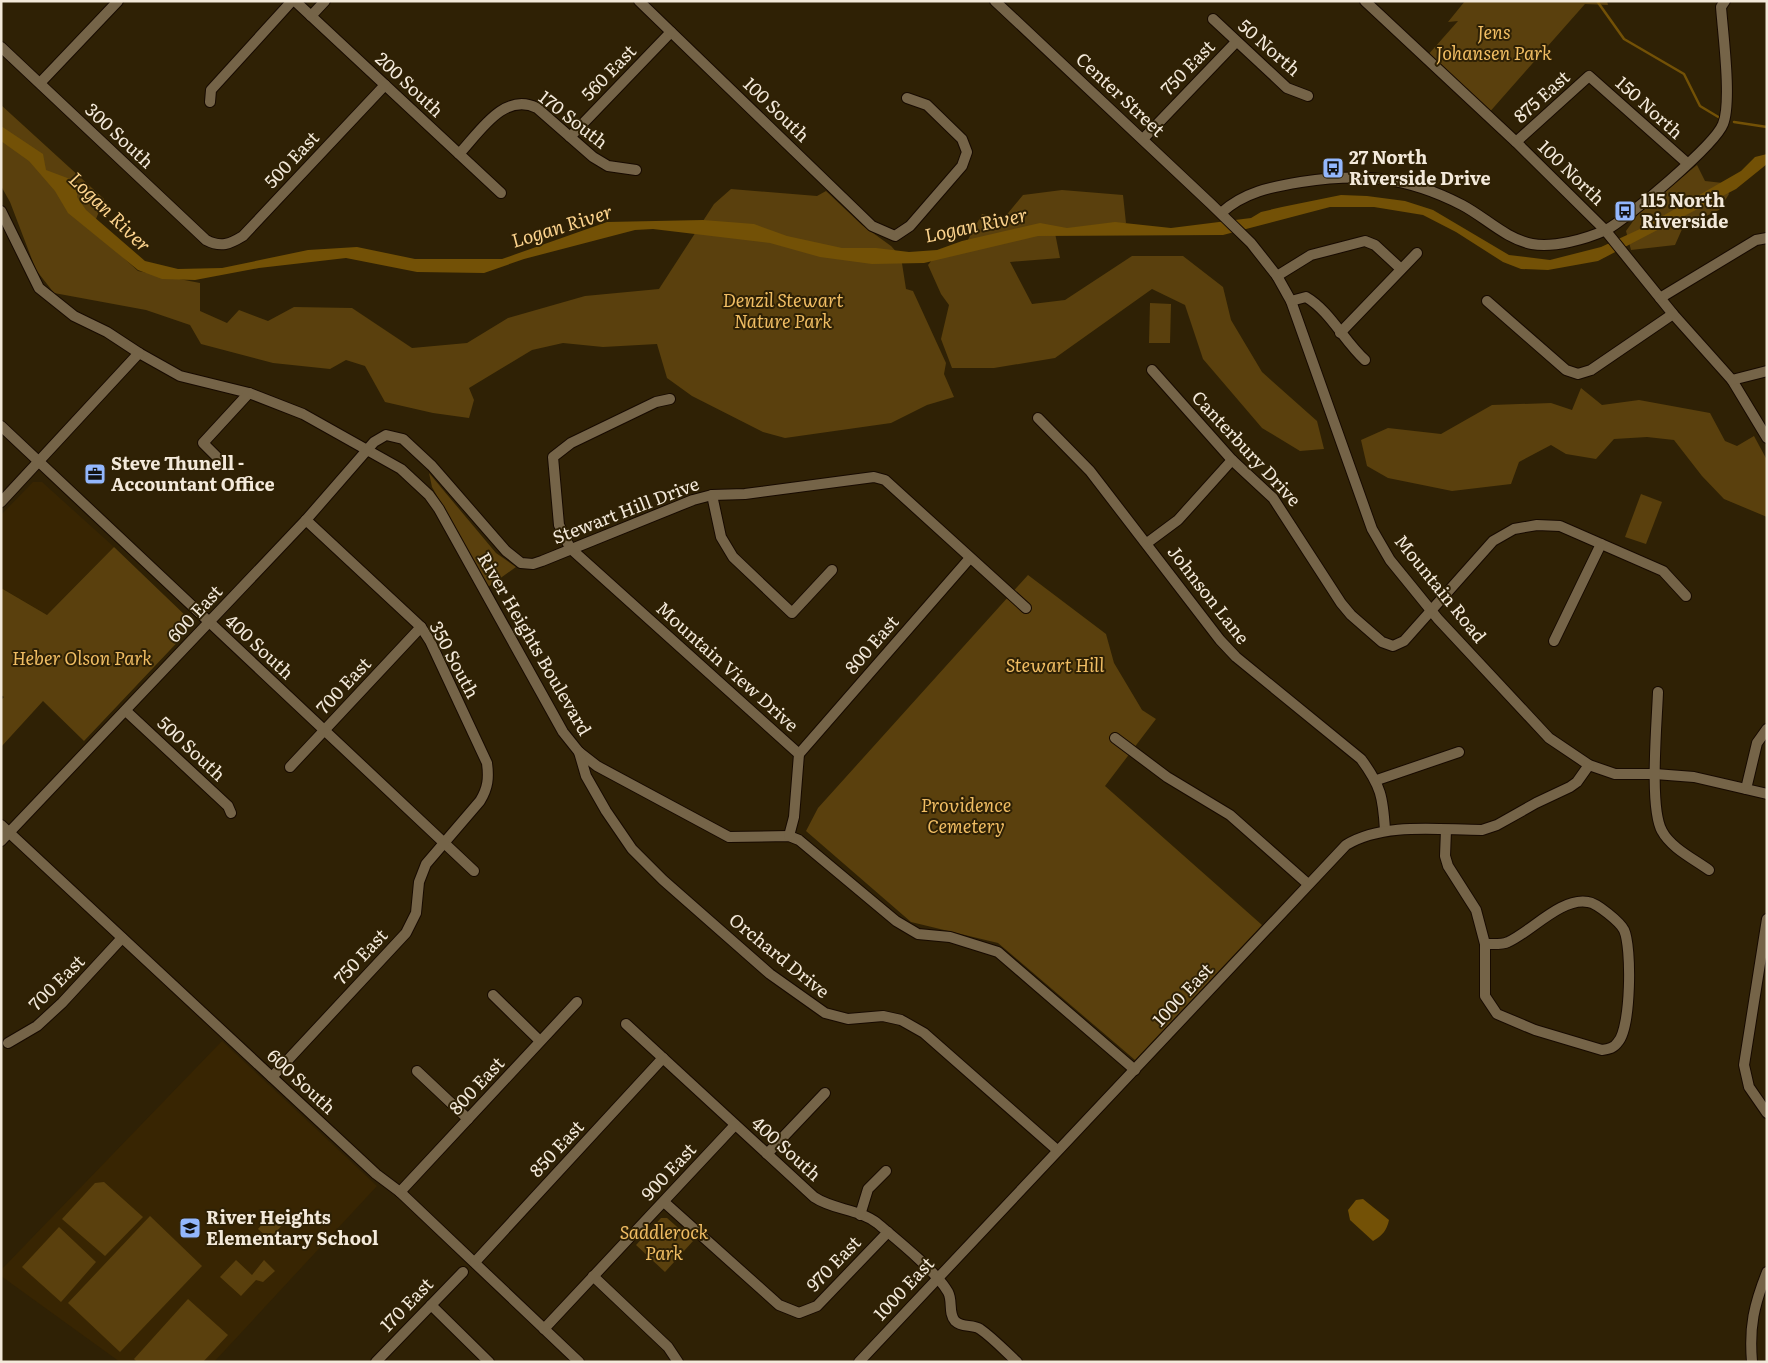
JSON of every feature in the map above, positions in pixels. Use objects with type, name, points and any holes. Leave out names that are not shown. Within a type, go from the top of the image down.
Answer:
[{"type":"street","points":[[40,83],[118,1]]},
{"type":"street","points":[[210,102],[211,90],[294,1]]},
{"type":"street","name":"200 South","points":[[294,1],[501,193]]},
{"type":"street","points":[[311,16],[325,1]]},
{"type":"street","name":"100 South","points":[[639,1],[872,226],[895,236],[910,226],[962,166],[966,152],[962,139],[927,105],[907,98]]},
{"type":"street","name":"Center Street","points":[[996,1],[1221,214]]},
{"type":"street","name":"100 North","points":[[1365,1],[1516,142],[1614,239],[1623,254],[1673,314],[1732,380],[1767,438]]},
{"type":"street","points":[[1221,214],[1234,202],[1253,192],[1340,177],[1367,176],[1422,188],[1463,205],[1493,225],[1532,244],[1562,243],[1605,230],[1666,184],[1723,125],[1727,106],[1720,3]]},
{"type":"street","name":"50 North","points":[[1213,19],[1287,88],[1308,96]]},
{"type":"street","name":"560 East","points":[[570,137],[671,32]]},
{"type":"street","name":"750 East","points":[[1142,139],[1236,42]]},
{"type":"street","name":"300 South","points":[[1,47],[206,240],[217,246]]},
{"type":"street","name":"875 East","points":[[1516,142],[1589,76]]},
{"type":"street","name":"150 North","points":[[1589,76],[1687,163]]},
{"type":"street","name":"500 East","points":[[217,246],[230,244],[243,236],[385,85]]},
{"type":"street","name":"170 South","points":[[459,154],[504,108],[518,102],[528,103],[537,108],[593,157],[608,166],[636,170]]},
{"type":"street","name":"River Heights Boulevard","points":[[1,211],[40,288],[74,316],[107,332],[180,376],[249,393],[303,414],[401,469],[429,495],[563,732],[579,752],[597,766],[729,837],[789,836]]},
{"type":"street","name":"Mountain Road","points":[[1221,214],[1251,243],[1277,276],[1291,301],[1372,529],[1390,560],[1432,611],[1550,738],[1589,765],[1615,774],[1655,774],[1694,777],[1767,794]]},
{"type":"street","points":[[1660,298],[1756,240],[1767,238]]},
{"type":"street","points":[[1277,276],[1311,255],[1365,241],[1375,245],[1401,269]]},
{"type":"street","points":[[1340,333],[1417,253]]},
{"type":"street","points":[[1291,301],[1306,297],[1318,304],[1340,333],[1365,360]]},
{"type":"street","points":[[1487,301],[1566,370],[1578,374],[1591,370],[1673,314]]},
{"type":"street","points":[[1,502],[139,353]]},
{"type":"street","name":"Canterbury Drive","points":[[1152,370],[1232,460],[1274,498],[1341,603],[1382,642],[1393,646],[1404,641],[1493,541],[1514,529],[1537,525],[1560,526],[1663,571],[1686,596]]},
{"type":"street","points":[[1732,380],[1767,371]]},
{"type":"street","points":[[219,459],[203,443],[249,393]]},
{"type":"street","points":[[570,548],[559,525],[552,457],[580,439],[656,402],[670,399]]},
{"type":"street","name":"Johnson Lane","points":[[1038,418],[1090,471],[1220,640],[1236,657],[1361,759],[1377,780],[1384,806],[1385,830]]},
{"type":"street","name":"400 South","points":[[1,426],[474,871]]},
{"type":"street","name":"Stewart Hill Drive","points":[[368,449],[374,442],[386,435],[403,439],[432,466],[506,551],[521,563],[538,563],[570,548],[692,500],[712,495],[745,494],[874,477],[886,480],[1026,608]]},
{"type":"street","name":"600 East","points":[[1,841],[5,829],[126,711],[306,520],[368,449]]},
{"type":"street","points":[[1147,543],[1185,513],[1232,460]]},
{"type":"street","points":[[712,495],[721,537],[733,557],[792,613],[832,570]]},
{"type":"street","name":"350 South","points":[[306,520],[421,627],[430,641],[487,763],[489,776],[486,790],[480,801],[443,842]]},
{"type":"street","points":[[1554,641],[1601,544]]},
{"type":"street","name":"Mountain View Drive","points":[[570,548],[799,754],[794,817],[789,836]]},
{"type":"street","name":"800 East","points":[[799,754],[970,558]]},
{"type":"street","name":"700 East","points":[[290,767],[421,627]]},
{"type":"street","points":[[1658,692],[1655,774],[1656,817],[1662,831],[1672,844],[1709,870]]},
{"type":"street","name":"500 South","points":[[126,711],[228,806],[231,813]]},
{"type":"street","points":[[1746,789],[1758,743],[1767,729]]},
{"type":"street","points":[[1115,738],[1167,777],[1230,815],[1308,884]]},
{"type":"street","name":"Orchard Drive","points":[[579,752],[586,776],[606,811],[632,849],[663,880],[770,974],[826,1013],[848,1019],[882,1016],[901,1020],[924,1033],[1057,1150]]},
{"type":"street","points":[[1377,780],[1458,752]]},
{"type":"street","name":"1000 East","points":[[859,1362],[936,1278],[1346,845],[1360,836],[1385,830],[1482,830],[1498,825],[1536,803],[1570,787],[1577,782],[1589,765]]},
{"type":"street","name":"600 South","points":[[5,829],[376,1174],[400,1192],[580,1362]]},
{"type":"street","points":[[1446,830],[1445,856],[1448,866],[1476,910],[1485,944],[1486,996],[1496,1014],[1535,1030],[1580,1045],[1602,1050],[1613,1048],[1620,1041],[1627,1014],[1630,972],[1628,949],[1624,929],[1604,911],[1589,902],[1573,902],[1506,943],[1485,944]]},
{"type":"street","points":[[789,836],[799,840],[896,921],[918,934],[950,937],[998,952],[1135,1070]]},
{"type":"street","name":"750 East","points":[[272,1077],[406,933],[416,913],[419,882],[426,864],[443,842]]},
{"type":"street","points":[[1767,919],[1765,952],[1744,1065],[1749,1087],[1767,1113]]},
{"type":"street","name":"700 East","points":[[8,1043],[37,1026],[56,1009],[122,938]]},
{"type":"street","points":[[493,995],[540,1041]]},
{"type":"street","name":"800 East","points":[[400,1192],[577,1002]]},
{"type":"street","name":"400 South","points":[[626,1024],[824,1204],[874,1221],[888,1232],[936,1278],[948,1293],[952,1315],[955,1320],[959,1324],[979,1328],[1017,1362]]},
{"type":"street","name":"850 East","points":[[475,1262],[663,1058]]},
{"type":"street","points":[[417,1071],[468,1120]]},
{"type":"street","points":[[767,1154],[825,1093]]},
{"type":"street","name":"900 East","points":[[544,1329],[735,1124]]},
{"type":"street","points":[[860,1215],[868,1190],[886,1171]]},
{"type":"street","name":"970 East","points":[[664,1202],[779,1305],[799,1313],[817,1306],[888,1232]]},
{"type":"street","name":"170 East","points":[[376,1362],[463,1272]]},
{"type":"street","points":[[1752,1362],[1750,1346],[1754,1305],[1767,1272]]},
{"type":"street","points":[[594,1276],[668,1347],[678,1362]]},
{"type":"street","points":[[431,1305],[489,1362]]},
{"type":"shaded area","points":[[1,126],[43,154],[46,170],[70,179],[78,186],[77,197],[86,210],[145,261],[178,269],[222,268],[308,250],[357,247],[415,259],[502,259],[607,222],[703,220],[754,224],[787,236],[842,248],[876,248],[909,252],[937,250],[962,241],[1040,223],[1067,228],[1115,222],[1171,228],[1251,218],[1261,212],[1341,195],[1405,201],[1433,210],[1509,255],[1550,260],[1601,247],[1640,229],[1741,171],[1755,157],[1767,154],[1767,164],[1736,189],[1598,261],[1548,270],[1521,269],[1503,262],[1456,232],[1423,215],[1374,207],[1330,207],[1223,235],[1038,236],[924,263],[872,264],[820,257],[770,243],[653,229],[635,230],[524,259],[484,273],[417,272],[346,258],[259,268],[195,280],[162,279],[138,270],[68,213],[55,191],[29,161],[1,141]]},
{"type":"shaded area","points":[[33,482],[42,482],[114,547],[47,615],[1,588],[1,515]]},
{"type":"shaded area","name":"River Heights Elementary School","points":[[222,1041],[377,1186],[214,1362],[120,1362],[1,1276],[1,1270]]},
{"type":"shaded area","points":[[1363,1199],[1389,1220],[1384,1232],[1373,1241],[1350,1220],[1348,1210],[1356,1200]]},
{"type":"green space","name":"Jens Johansen Park","points":[[1465,1],[1607,1],[1608,5],[1585,4],[1487,115],[1427,56],[1458,21],[1448,22]]},
{"type":"green space","name":"Denzil Stewart Nature Park","points":[[1,105],[104,199],[92,229],[138,271],[200,283],[200,311],[227,323],[239,310],[268,321],[294,307],[352,308],[412,348],[467,343],[508,318],[585,296],[659,289],[714,204],[731,189],[817,196],[826,191],[862,225],[891,246],[901,257],[906,289],[913,291],[946,363],[944,374],[954,397],[927,405],[891,423],[785,438],[763,432],[692,396],[667,378],[657,344],[603,347],[563,343],[532,350],[469,388],[474,400],[469,418],[433,413],[385,402],[365,366],[346,360],[330,369],[273,363],[201,344],[190,325],[146,310],[54,293],[36,270],[10,202],[1,186]]},
{"type":"green space","points":[[1697,165],[1705,181],[1723,183],[1729,194],[1719,210],[1683,227],[1675,245],[1631,250],[1626,231],[1641,210]]},
{"type":"green space","points":[[1062,190],[1123,195],[1126,223],[1055,233],[1060,258],[1010,262],[1032,304],[1065,300],[1132,256],[1183,256],[1223,287],[1231,320],[1262,372],[1317,421],[1324,449],[1300,451],[1262,428],[1203,359],[1185,305],[1152,289],[1055,358],[994,368],[952,368],[941,339],[949,305],[941,294],[928,265],[937,254],[963,249],[982,214],[1004,218],[1023,195]]},
{"type":"green space","points":[[1150,303],[1171,304],[1170,343],[1149,343]]},
{"type":"green space","points":[[1581,388],[1602,405],[1639,400],[1710,413],[1725,441],[1737,446],[1754,436],[1767,460],[1767,517],[1724,499],[1702,476],[1674,440],[1647,437],[1614,439],[1596,459],[1566,454],[1551,445],[1519,462],[1511,484],[1452,491],[1388,478],[1367,466],[1361,440],[1388,428],[1441,434],[1492,405],[1551,403],[1572,410]]},
{"type":"green space","points":[[429,473],[496,553],[516,567],[488,587],[432,487]]},
{"type":"green space","points":[[1641,494],[1662,502],[1646,544],[1625,537]]},
{"type":"green space","name":"Heber Olson Park","points":[[114,547],[189,619],[188,631],[84,741],[43,701],[1,747],[1,700],[4,697],[1,695],[1,588],[47,615]]},
{"type":"green space","name":"Providence Cemetery","points":[[1028,575],[1106,634],[1114,663],[1142,710],[1156,719],[1105,786],[1262,925],[1135,1060],[998,943],[911,922],[806,831],[818,808]]},
{"type":"green space","points":[[104,1182],[143,1217],[105,1256],[62,1219],[95,1183]]},
{"type":"green space","points":[[150,1216],[202,1266],[120,1352],[68,1303]]},
{"type":"green space","points":[[275,1216],[283,1224],[277,1231],[281,1235],[274,1243],[258,1229],[265,1221],[269,1224]]},
{"type":"green space","name":"Saddlerock Park","points":[[661,1218],[667,1218],[693,1241],[665,1272],[636,1245]]},
{"type":"green space","points":[[59,1227],[96,1262],[61,1302],[22,1267]]},
{"type":"green space","points":[[236,1260],[252,1275],[264,1260],[275,1271],[263,1282],[256,1280],[241,1296],[220,1277]]},
{"type":"green space","points":[[188,1299],[228,1335],[203,1362],[137,1362],[134,1359]]},
{"type":"waterway","points":[[1597,1],[1624,39],[1684,74],[1700,106],[1720,118]]},
{"type":"waterway","points":[[1734,122],[1767,127]]},
{"type":"place","name":"27 North Riverside Drive","points":[[1333,168]]},
{"type":"place","name":"115 North Riverside","points":[[1625,211]]},
{"type":"place","name":"Steve Thunell - Accountant Office","points":[[95,474]]},
{"type":"place","name":"River Heights Elementary School","points":[[190,1228]]},
{"type":"water label","name":"Logan River","points":[[110,212]]},
{"type":"water label","name":"Logan River","points":[[976,225]]},
{"type":"water label","name":"Logan River","points":[[562,226]]},
{"type":"park label","name":"Stewart Hill","points":[[1055,666]]}]
